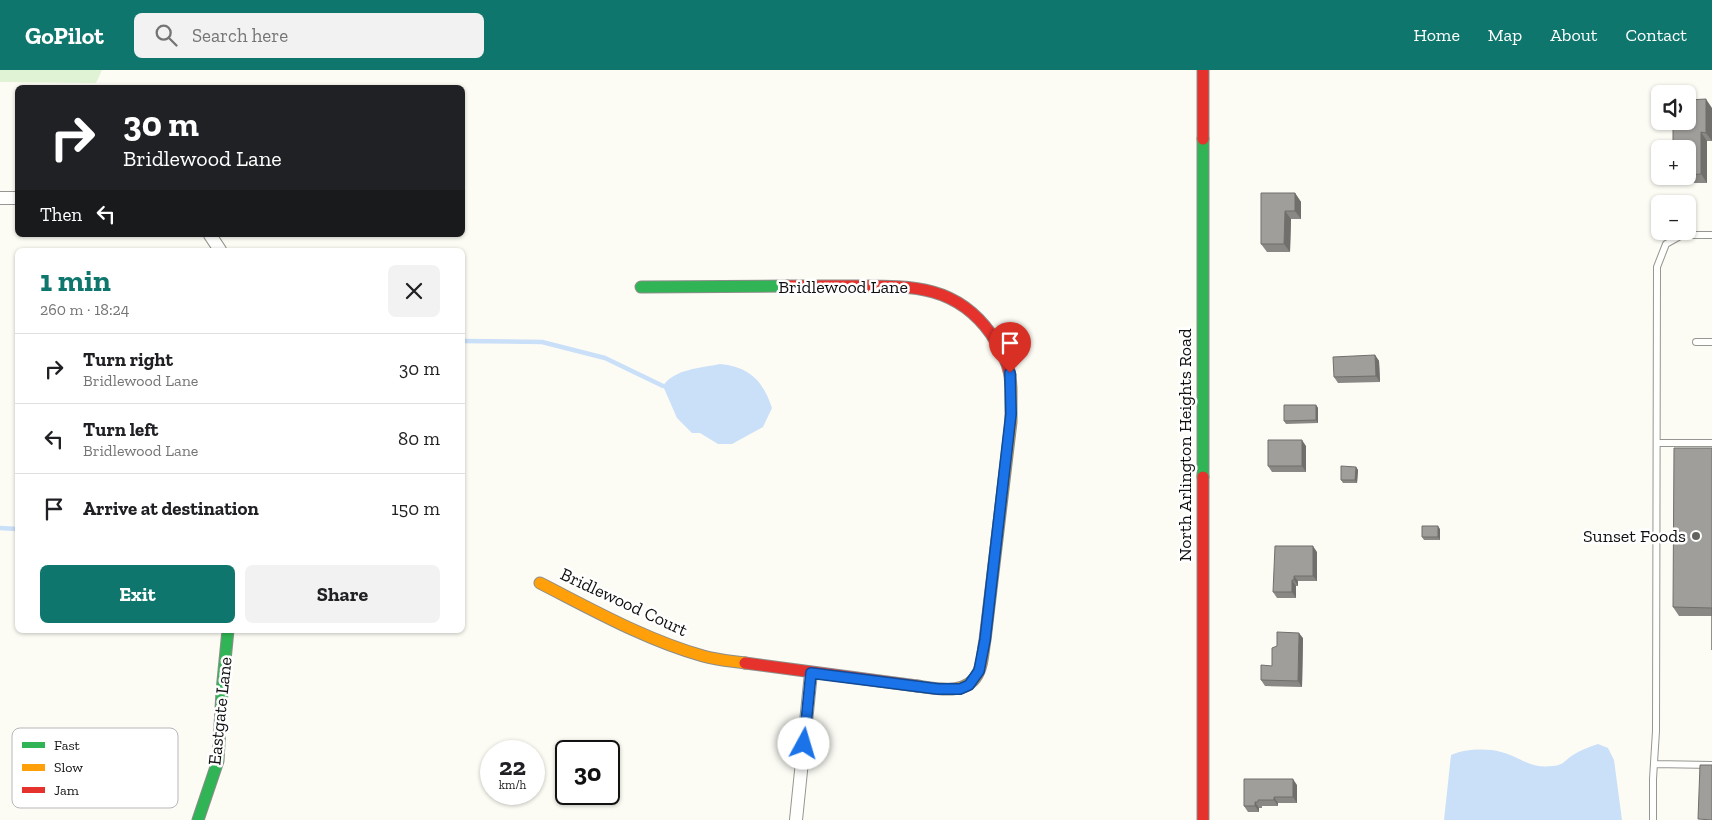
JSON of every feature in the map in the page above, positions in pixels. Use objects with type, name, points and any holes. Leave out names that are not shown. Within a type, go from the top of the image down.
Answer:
[{"type":"street","name":"North Arlington Heights Road","points":[[1203,70],[1203,820]]},
{"type":"street","points":[[0,198],[15,198]]},
{"type":"street","points":[[211,237],[219,248]]},
{"type":"street","name":"Bridlewood Lane","points":[[641,287],[901,286],[923,288],[960,303],[975,313],[1005,355],[1010,373],[1011,414],[985,640],[979,671],[974,680],[969,685],[960,689],[938,689],[811,673]]},
{"type":"street","name":"Bridlewood Court","points":[[540,582],[630,628],[678,648],[705,657],[811,673]]},
{"type":"street","name":"Eastgate Lane","points":[[198,820],[218,761],[228,633]]},
{"type":"street","points":[[796,820],[811,673]]},
{"type":"lane","points":[[1653,820],[1656,731],[1657,266],[1666,244],[1682,235],[1712,235]]},
{"type":"lane","points":[[1696,342],[1712,342]]},
{"type":"lane","points":[[1657,443],[1712,443]]},
{"type":"lane","points":[[1654,764],[1712,764]]},
{"type":"green space","points":[[0,70],[102,70],[96,83],[0,82]]},
{"type":"water","points":[[720,364],[740,368],[754,377],[760,383],[772,408],[763,427],[732,444],[718,444],[700,433],[692,433],[677,418],[663,386],[668,380],[681,373]]},
{"type":"water","points":[[1598,744],[1608,748],[1614,760],[1622,820],[1444,820],[1451,755],[1469,750],[1489,750],[1508,754],[1538,766],[1553,766],[1562,763],[1576,753]]},
{"type":"building","points":[[1706,99],[1706,133],[1701,132],[1701,174],[1696,174],[1696,140],[1673,140],[1673,130],[1696,130],[1696,100]]},
{"type":"building","points":[[1261,193],[1295,193],[1295,211],[1285,211],[1284,244],[1261,244]]},
{"type":"building","points":[[1375,355],[1376,376],[1334,377],[1333,357]]},
{"type":"building","points":[[1284,405],[1316,405],[1316,420],[1284,421]]},
{"type":"building","points":[[1268,440],[1302,440],[1302,466],[1268,466]]},
{"type":"building","name":"Sunset Foods","points":[[1674,448],[1712,448],[1712,608],[1673,607]]},
{"type":"building","points":[[1341,466],[1356,467],[1355,480],[1341,480]]},
{"type":"building","points":[[1422,526],[1438,526],[1438,537],[1422,537]]},
{"type":"building","points":[[1275,546],[1313,546],[1313,576],[1294,576],[1292,592],[1273,592]]},
{"type":"building","points":[[1277,632],[1299,633],[1298,681],[1261,680],[1261,665],[1272,666],[1272,648],[1277,646]]},
{"type":"building","points":[[1700,765],[1712,765],[1712,820],[1698,819]]},
{"type":"building","points":[[1244,779],[1293,779],[1293,797],[1274,797],[1274,800],[1258,800],[1258,802],[1255,802],[1255,806],[1244,806]]},
{"type":"waterway","points":[[465,341],[542,342],[605,358],[663,386]]},
{"type":"waterway","points":[[0,528],[15,529]]},
{"type":"traffic: fast","points":[[1203,139],[1203,477]]},
{"type":"traffic: fast","points":[[641,287],[787,286]]},
{"type":"traffic: fast","points":[[198,820],[218,761],[228,633]]},
{"type":"traffic: slow","points":[[917,686],[944,689],[961,688],[974,679],[979,671],[985,640],[1011,422],[1010,375]]},
{"type":"traffic: slow","points":[[540,583],[620,624],[661,642],[708,657],[745,663]]},
{"type":"traffic: jam","points":[[1203,70],[1203,139]]},
{"type":"traffic: jam","points":[[787,286],[898,287],[933,292],[949,298],[964,306],[978,318],[991,334],[1003,353],[1010,375]]},
{"type":"traffic: jam","points":[[1203,477],[1203,820]]},
{"type":"traffic: jam","points":[[745,663],[917,686]]},
{"type":"place","name":"Sunset Foods","points":[[1696,536]]},
{"type":"route","points":[[804,744],[811,673],[938,689],[960,689],[969,685],[979,671],[985,640],[1011,414],[1010,373]]}]
